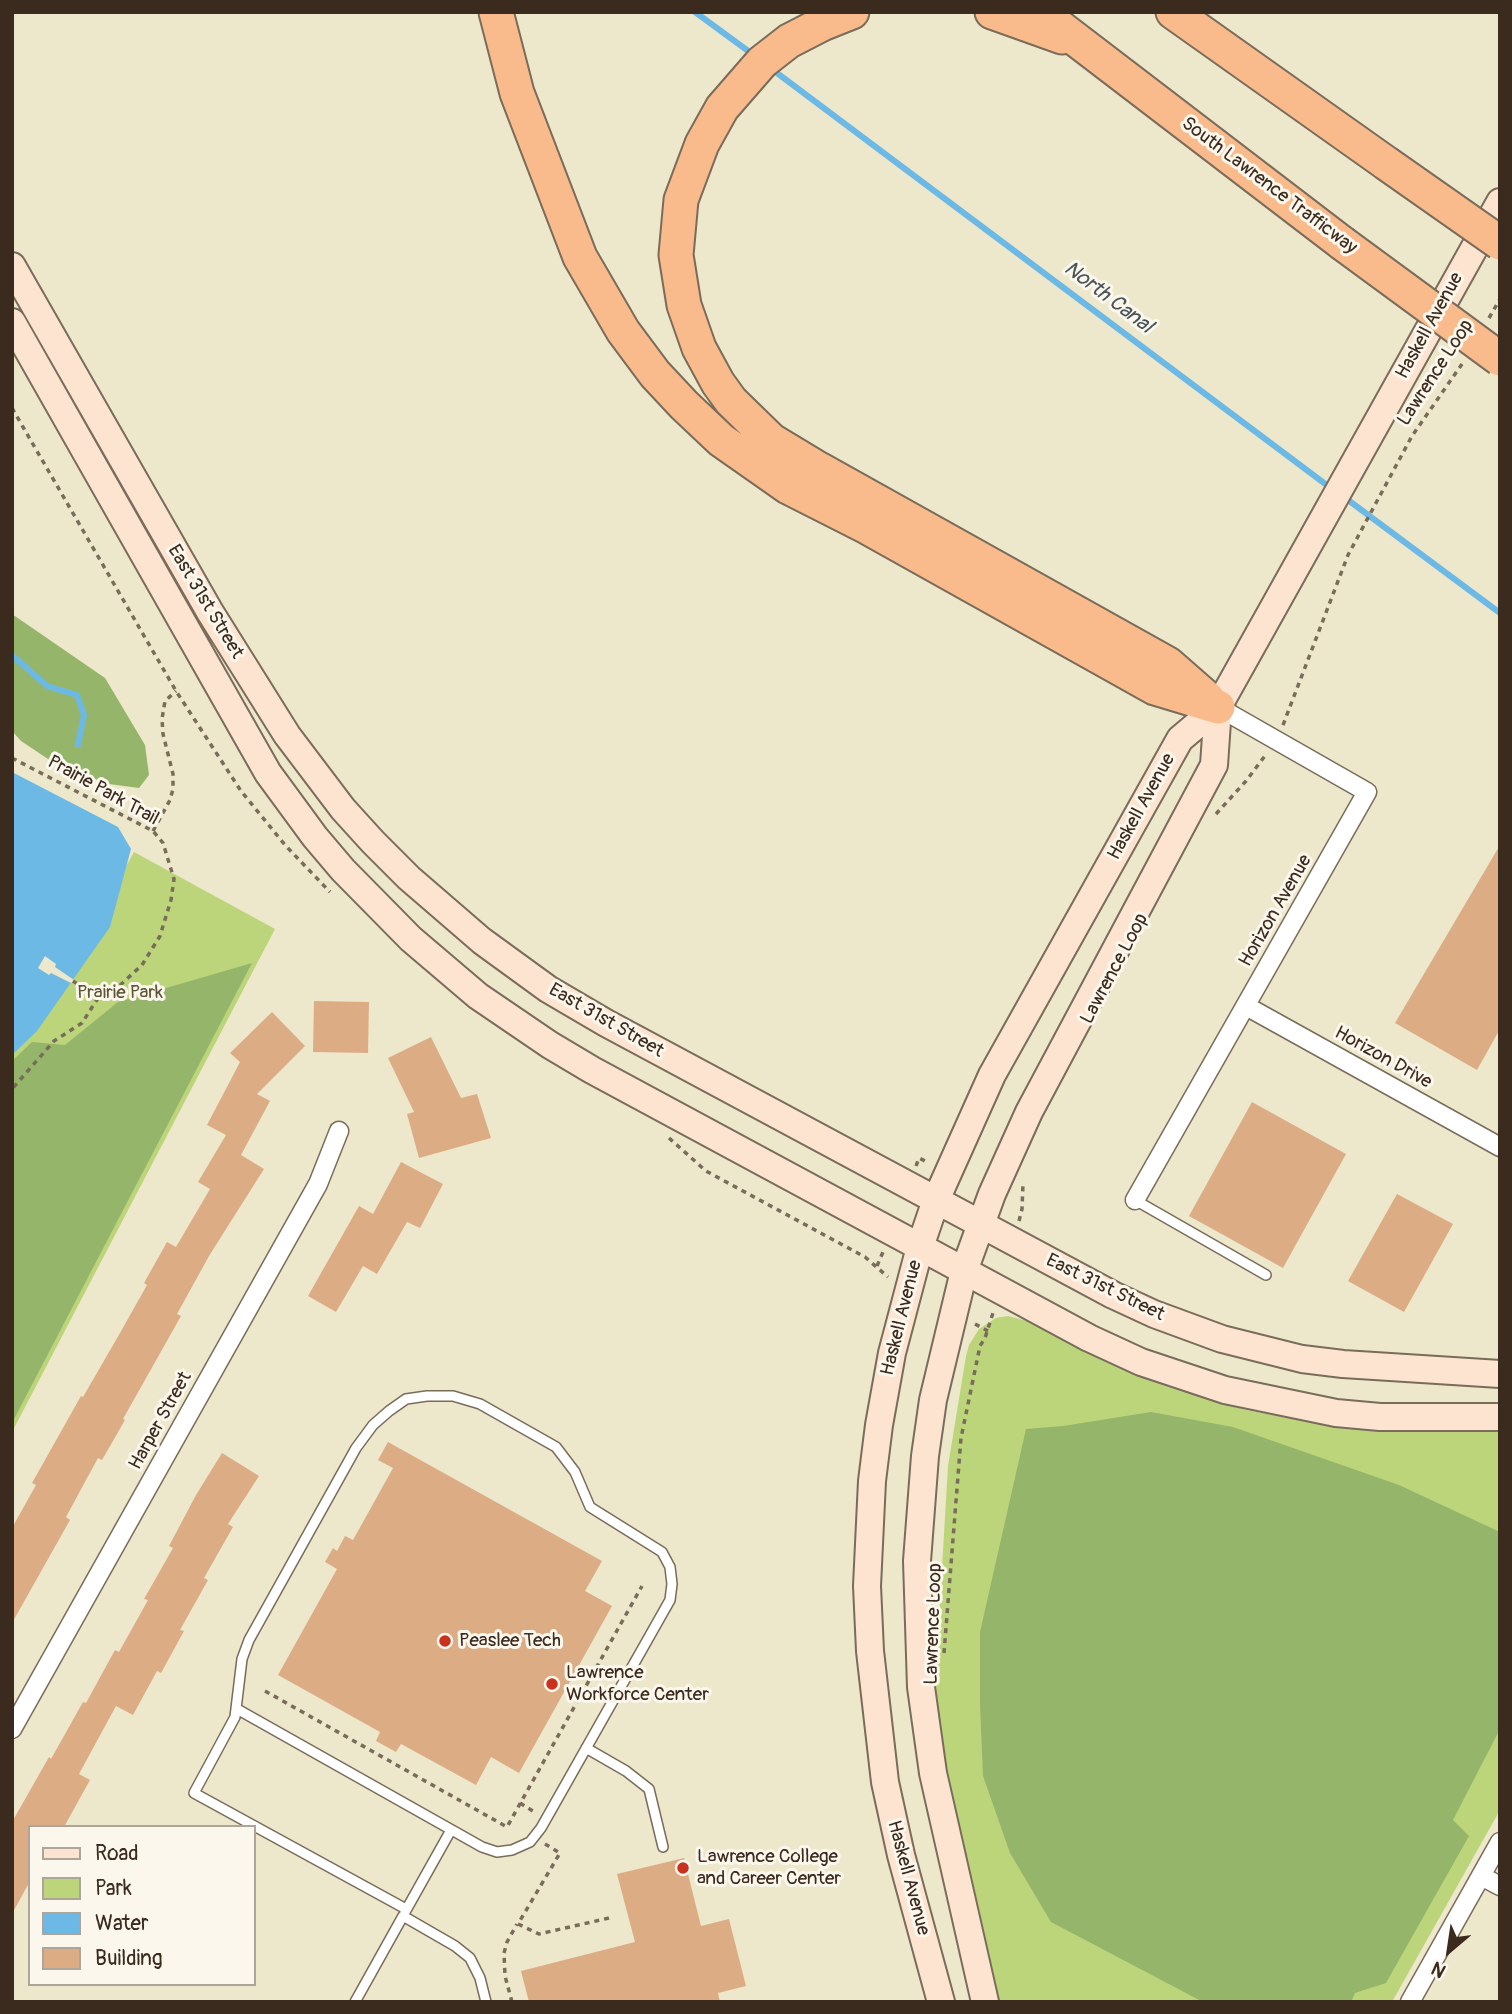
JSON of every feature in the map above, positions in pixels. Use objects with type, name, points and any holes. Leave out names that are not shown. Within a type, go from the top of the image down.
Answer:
[{"type":"highway","points":[[496,12],[517,93],[580,257],[623,331],[655,374],[684,405],[721,440],[788,487],[867,527],[1155,688],[1218,707]]},
{"type":"highway","points":[[992,12],[1086,46]]},
{"type":"highway","name":"South Lawrence Trafficway","points":[[1040,12],[1342,243],[1500,359]]},
{"type":"highway","points":[[1177,15],[1500,243]]},
{"type":"highway","points":[[837,18],[789,41],[762,62],[722,108],[702,144],[681,200],[676,255],[684,305],[699,348],[718,383],[731,401],[771,440],[791,453],[1168,664],[1218,707]]},
{"type":"main road","name":"Haskell Avenue","points":[[941,2002],[901,1855],[885,1782],[870,1651],[867,1586],[872,1481],[879,1425],[892,1353],[920,1247],[936,1200],[992,1075],[1180,739],[1218,707],[1500,202]]},
{"type":"main road","name":"East 31st Street","points":[[12,266],[210,612],[280,725],[343,809],[409,878],[482,941],[548,989],[606,1023],[1113,1295],[1166,1319],[1232,1342],[1302,1359],[1500,1374]]},
{"type":"main road","name":"East 31st Street","points":[[12,322],[268,773],[315,837],[374,904],[478,996],[592,1070],[964,1271],[1141,1362],[1225,1391],[1336,1413],[1380,1417],[1500,1417]]},
{"type":"main road","name":"Haskell Avenue","points":[[985,2002],[933,1773],[920,1686],[917,1561],[925,1455],[933,1400],[964,1271],[981,1224],[1029,1112],[1214,765],[1218,707]]},
{"type":"street","name":"Horizon Avenue","points":[[1135,1200],[1367,792],[1218,707]]},
{"type":"street","name":"Horizon Drive","points":[[1246,1006],[1500,1147]]},
{"type":"street","name":"Harper Street","points":[[12,1729],[318,1184],[338,1131]]},
{"type":"street","points":[[1410,2002],[1500,1842]]},
{"type":"street","points":[[1481,1875],[1500,1886]]},
{"type":"lane","points":[[1135,1200],[1266,1275]]},
{"type":"lane","points":[[237,1709],[482,1847],[497,1852],[512,1850],[530,1842],[541,1828],[670,1600],[670,1567],[662,1552],[590,1507],[575,1472],[556,1447],[480,1404],[453,1396],[427,1396],[406,1399],[388,1410],[356,1448],[248,1640],[242,1659],[235,1717],[194,1793],[250,1825]]},
{"type":"lane","points":[[586,1748],[626,1771],[649,1789],[663,1847]]},
{"type":"lane","points":[[256,1828],[404,1913],[455,1946],[470,1958],[480,1978],[486,2002]]},
{"type":"lane","points":[[355,2002],[451,1830]]},
{"type":"path","name":"Lawrence Loop","points":[[1486,322],[1500,299]]},
{"type":"path","name":"Lawrence Loop","points":[[1286,720],[1348,555],[1412,436],[1465,358]]},
{"type":"path","points":[[153,831],[173,789],[173,775],[162,719],[165,701],[176,691]]},
{"type":"path","name":"Prairie Park Trail","points":[[12,758],[153,831],[163,843],[174,879],[160,936],[142,965],[116,989],[98,998],[82,1023],[54,1041],[12,1089]]},
{"type":"path","points":[[1212,819],[1264,758]]},
{"type":"path","points":[[73,981],[98,998]]},
{"type":"path","points":[[1023,1181],[1023,1209]]},
{"type":"path","name":"Lawrence Loop","points":[[943,1664],[961,1438],[980,1346],[988,1331]]},
{"type":"path","points":[[265,1691],[507,1827],[642,1586]]},
{"type":"path","points":[[512,2002],[505,1976],[504,1953],[513,1928],[518,1924],[560,1853],[545,1844],[536,1813],[520,1803]]},
{"type":"path","points":[[518,1924],[539,1934],[609,1918]]},
{"type":"green space","points":[[12,614],[105,678],[145,745],[149,775],[139,788],[109,784],[57,765],[21,741],[12,731]]},
{"type":"green space","name":"Prairie Park","points":[[12,827],[116,884],[134,852],[275,929],[12,1432]]},
{"type":"green space","points":[[252,963],[12,1423],[12,1061],[32,1042],[65,1045],[118,1002]]},
{"type":"green space","points":[[1008,1316],[1031,1322],[1100,1358],[1166,1386],[1246,1410],[1321,1424],[1371,1429],[1500,1430],[1500,1810],[1392,2002],[992,2002],[979,1910],[938,1725],[934,1669],[948,1466],[966,1356],[979,1329],[996,1318]]},
{"type":"green space","points":[[1151,1412],[1233,1427],[1399,1485],[1500,1532],[1500,1729],[1453,1820],[1469,1836],[1386,1983],[1355,1993],[1351,2002],[1203,2002],[1051,1922],[1010,1853],[983,1776],[980,1632],[1026,1429]]},
{"type":"water","points":[[12,772],[118,827],[131,849],[110,927],[37,1031],[12,1055]]},
{"type":"pier","points":[[45,956],[74,980],[71,983],[38,968]]},
{"type":"building","points":[[1500,845],[1500,1029],[1477,1070],[1395,1023]]},
{"type":"building","points":[[314,1001],[369,1002],[368,1053],[313,1052]]},
{"type":"building","points":[[272,1012],[305,1046],[257,1094],[270,1101],[241,1155],[264,1169],[209,1256],[177,1314],[181,1316],[102,1460],[98,1458],[66,1517],[70,1520],[12,1623],[12,1528],[36,1485],[32,1483],[147,1285],[144,1283],[167,1242],[176,1247],[210,1189],[198,1182],[226,1135],[207,1125],[240,1062],[230,1053]]},
{"type":"building","points":[[431,1037],[461,1098],[477,1094],[491,1138],[419,1158],[407,1114],[414,1112],[388,1058]]},
{"type":"building","points":[[1252,1102],[1346,1154],[1283,1268],[1189,1216]]},
{"type":"building","points":[[401,1162],[443,1184],[420,1228],[407,1222],[377,1274],[363,1266],[336,1312],[308,1296],[359,1206],[373,1214]]},
{"type":"building","points":[[1397,1194],[1453,1224],[1404,1312],[1348,1281]]},
{"type":"building","name":"Peaslee Tech","points":[[388,1442],[602,1561],[585,1591],[612,1606],[519,1773],[491,1757],[476,1785],[401,1744],[396,1752],[376,1741],[380,1732],[278,1675],[337,1569],[325,1562],[333,1548],[337,1551],[345,1536],[353,1540],[393,1468],[378,1460]]},
{"type":"building","points":[[222,1453],[259,1476],[228,1524],[233,1527],[204,1578],[208,1580],[180,1630],[184,1631],[161,1673],[157,1671],[133,1715],[116,1706],[79,1774],[90,1780],[65,1825],[28,1825],[28,1885],[12,1914],[12,1822],[83,1702],[86,1703],[115,1650],[119,1652],[148,1600],[144,1599],[173,1548],[169,1546]]},
{"type":"building","points":[[684,1858],[701,1926],[729,1919],[746,1986],[718,1993],[720,2002],[529,2002],[521,1971],[635,1942],[617,1874]]},
{"type":"waterway","name":"North Canal","points":[[695,12],[755,56]]},
{"type":"waterway","name":"North Canal","points":[[769,67],[1332,489]]},
{"type":"waterway","name":"North Canal","points":[[1344,497],[1500,613]]},
{"type":"waterway","points":[[12,655],[47,686],[77,695],[84,715],[78,745]]},
{"type":"place","name":"Peaslee Tech","points":[[445,1641]]},
{"type":"place","name":"Lawrence Workforce Center","points":[[552,1684]]},
{"type":"place","name":"Lawrence College and Career Center","points":[[683,1868]]}]
